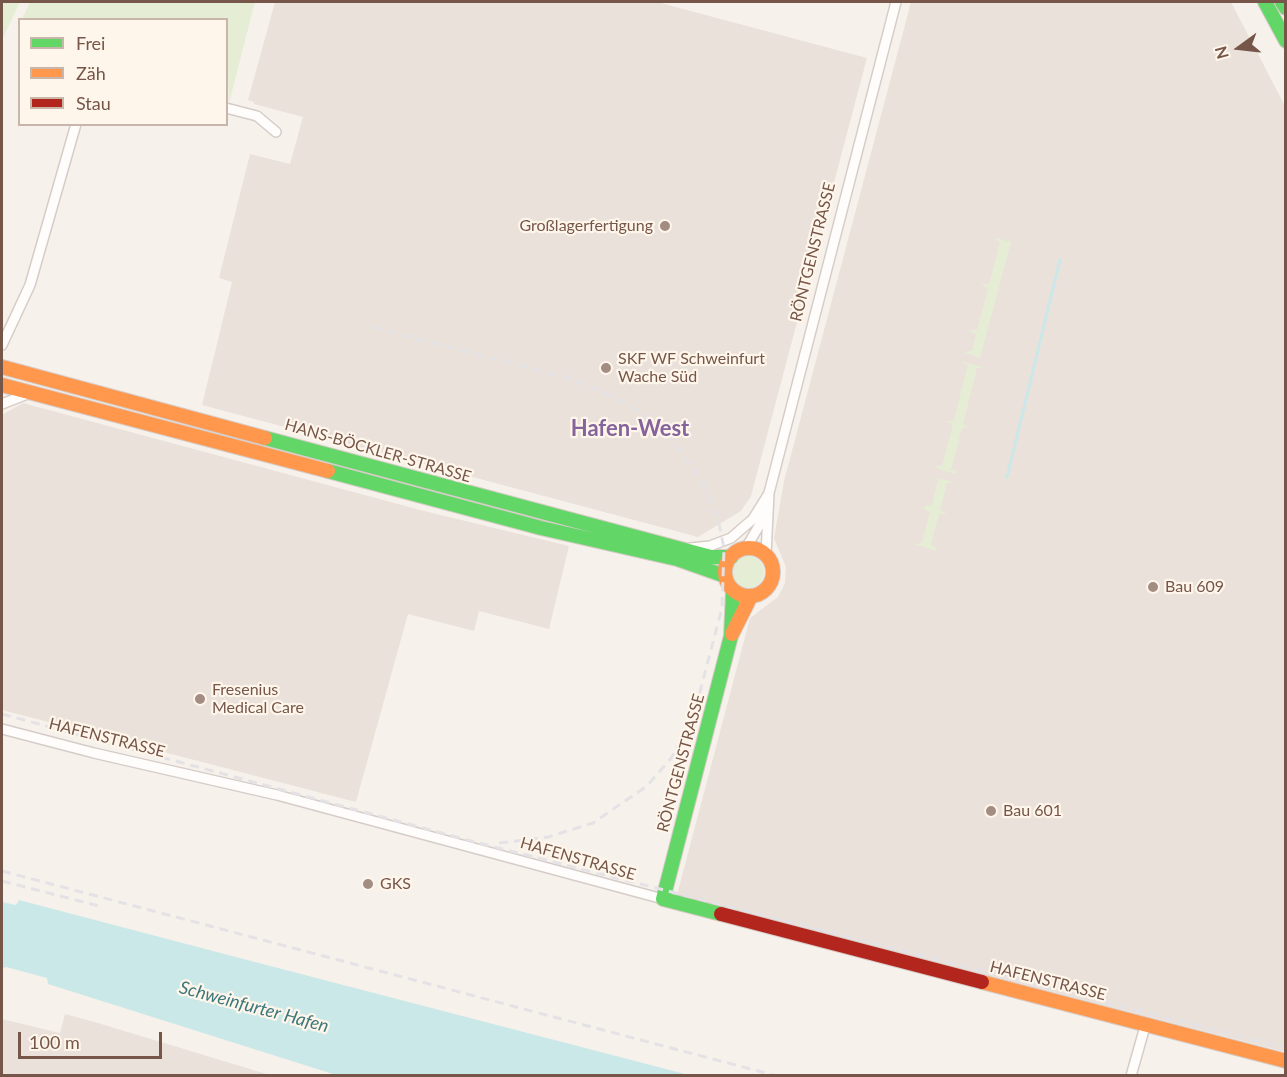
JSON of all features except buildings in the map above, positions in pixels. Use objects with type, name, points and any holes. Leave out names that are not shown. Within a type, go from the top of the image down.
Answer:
[{"type":"main road","points":[[1265,2],[1286,42]]},
{"type":"main road","points":[[1282,2],[1286,8]]},
{"type":"main road","name":"HANS-BÖCKLER-STRASSE","points":[[2,367],[272,438],[473,502]]},
{"type":"main road","name":"HANS-BÖCKLER-STRASSE","points":[[2,385],[268,454],[473,502],[542,521],[603,543],[677,560],[725,576]]},
{"type":"main road","name":"HANS-BÖCKLER-STRASSE","points":[[542,521],[607,529],[711,557],[731,556]]},
{"type":"main road","points":[[746,548],[766,555],[773,569],[772,578],[765,590],[751,596],[733,590],[725,576],[726,563],[731,556],[746,548]]},
{"type":"main road","name":"RÖNTGENSTRASSE","points":[[663,899],[731,636],[733,590]]},
{"type":"main road","name":"RÖNTGENSTRASSE","points":[[731,636],[751,596]]},
{"type":"main road","name":"HAFENSTRASSE","points":[[663,899],[1286,1060]]},
{"type":"street","name":"RÖNTGENSTRASSE","points":[[766,555],[769,493],[896,2]]},
{"type":"street","points":[[228,109],[257,116],[276,132]]},
{"type":"street","points":[[2,345],[30,285],[75,126]]},
{"type":"street","points":[[2,404],[31,392]]},
{"type":"street","points":[[114,413],[118,398]]},
{"type":"street","name":"HANS-BÖCKLER-STRASSE","points":[[268,454],[272,438]]},
{"type":"street","points":[[680,548],[710,546],[731,538],[753,519],[769,493]]},
{"type":"street","name":"RÖNTGENSTRASSE","points":[[746,548],[767,512]]},
{"type":"street","points":[[603,543],[607,529]]},
{"type":"street","name":"HAFENSTRASSE","points":[[2,729],[118,759],[204,776],[663,899]]},
{"type":"street","points":[[1131,1076],[1146,1023]]},
{"type":"shaded area","points":[[275,2],[657,2],[867,58],[751,496],[741,511],[698,537],[202,405],[232,282],[219,278],[250,154],[290,164],[303,117],[254,104],[248,100]]},
{"type":"shaded area","points":[[911,2],[1231,2],[1285,106],[1285,1052],[677,895],[750,618],[778,597],[785,583],[786,567],[774,538],[784,481]]},
{"type":"shaded area","points":[[23,403],[424,511],[569,546],[549,629],[479,611],[474,631],[408,614],[356,802],[2,710],[2,415]]},
{"type":"shaded area","points":[[65,1014],[270,1075],[2,1075],[2,1019],[60,1033]]},
{"type":"green space","points":[[2,2],[20,2],[2,40]]},
{"type":"green space","points":[[30,2],[255,2],[229,103],[228,18],[22,18]]},
{"type":"green space","points":[[994,238],[1011,242],[980,358],[964,352],[972,351],[976,334],[969,330],[977,330],[978,327],[988,289],[981,284],[989,284],[1000,243]]},
{"type":"green space","points":[[961,361],[984,368],[977,368],[963,424],[969,428],[962,428],[951,470],[957,472],[955,474],[934,467],[942,466],[953,425],[946,421],[954,421],[968,365]]},
{"type":"green space","points":[[931,477],[955,482],[947,483],[940,510],[947,514],[939,514],[931,545],[937,548],[936,551],[914,544],[922,543],[930,512],[924,509],[924,506],[932,505],[938,480]]},
{"type":"green space","points":[[748,556],[759,561],[764,572],[759,583],[748,588],[737,583],[732,572],[737,561]]},
{"type":"water","name":"Schweinfurter Hafen","points":[[19,900],[689,1075],[336,1075],[48,984],[47,978],[6,967],[2,969],[2,902],[16,905]]},
{"type":"waterway","points":[[1007,477],[1060,260]]},
{"type":"railway","points":[[373,327],[572,379],[624,402],[653,421],[670,437],[702,481],[718,519],[724,548],[722,608],[693,718],[672,757],[647,786],[593,823],[548,837],[499,843]]},
{"type":"railway","points":[[2,714],[475,842],[1286,1048]]},
{"type":"railway","points":[[2,871],[777,1076]]},
{"type":"railway","points":[[2,881],[103,907]]},
{"type":"traffic: fast","points":[[1265,2],[1286,41]]},
{"type":"traffic: fast","points":[[1282,2],[1286,8]]},
{"type":"traffic: fast","points":[[265,438],[711,557],[731,557]]},
{"type":"traffic: fast","points":[[328,471],[541,528],[677,559],[725,576]]},
{"type":"traffic: fast","points":[[721,914],[663,899],[731,636],[733,590]]},
{"type":"traffic: slow","points":[[2,367],[265,438]]},
{"type":"traffic: slow","points":[[2,385],[328,471]]},
{"type":"traffic: slow","points":[[749,548],[766,555],[773,572],[766,589],[749,596],[732,589],[725,572],[732,555],[749,548]]},
{"type":"traffic: slow","points":[[732,634],[751,596]]},
{"type":"traffic: slow","points":[[982,982],[1286,1061]]},
{"type":"traffic: jam","points":[[721,914],[982,982]]},
{"type":"place","name":"Großlagerfertigung","points":[[665,226]]},
{"type":"place","name":"SKF WF Schweinfurt Wache Süd","points":[[606,368]]},
{"type":"place","name":"Bau 609","points":[[1153,587]]},
{"type":"place","name":"Fresenius Medical Care","points":[[200,699]]},
{"type":"place","name":"Bau 601","points":[[991,811]]},
{"type":"place","name":"GKS","points":[[368,884]]},
{"type":"district","name":"Hafen-West","points":[[630,429]]}]
